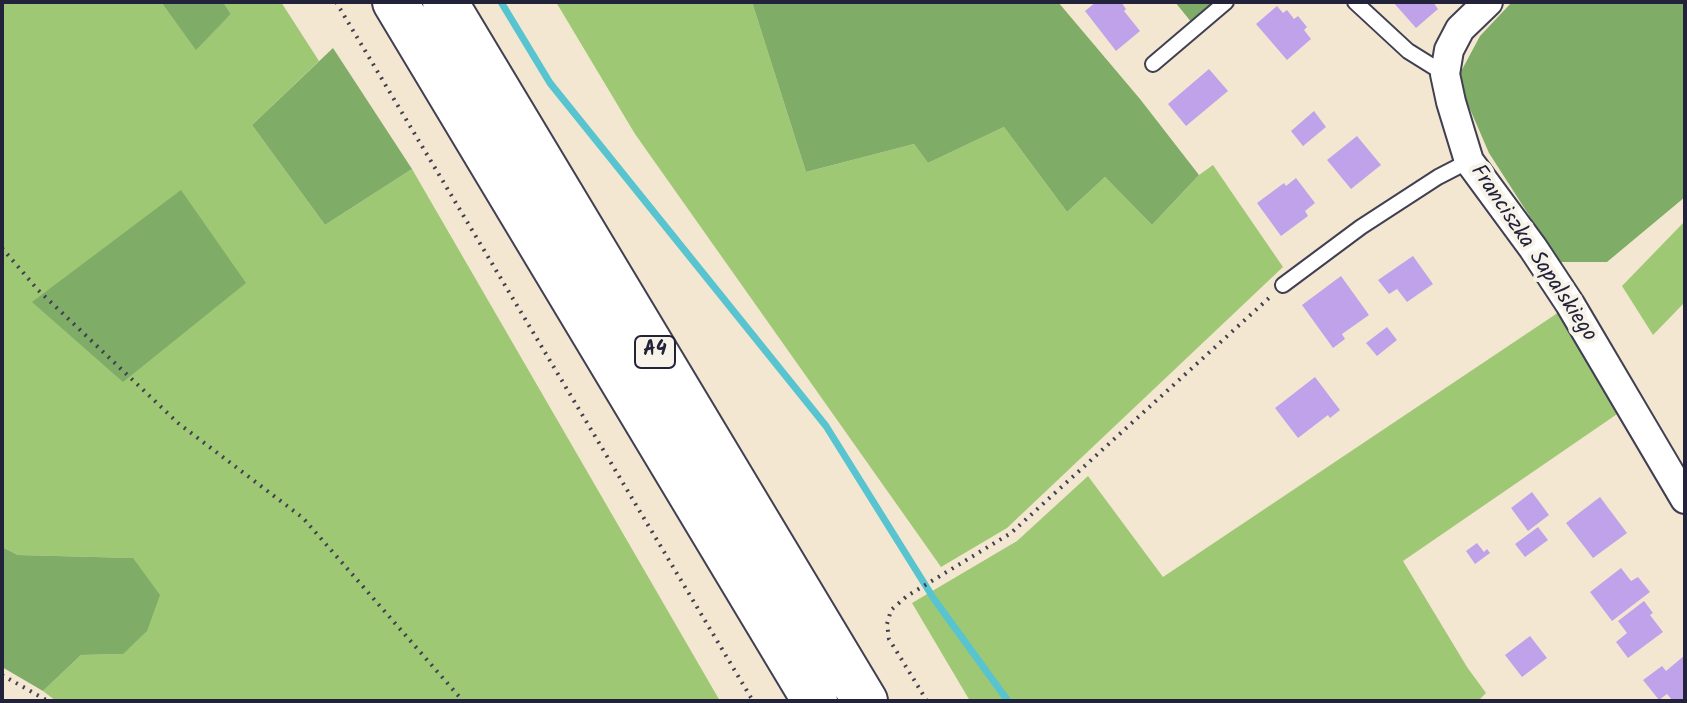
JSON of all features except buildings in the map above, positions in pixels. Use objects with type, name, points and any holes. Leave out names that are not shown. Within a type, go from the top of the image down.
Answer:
[{"type":"highway","name":"A4","points":[[395,2],[815,701]]},
{"type":"highway","name":"A4","points":[[445,2],[865,701]]},
{"type":"street","points":[[1445,74],[1449,50],[1460,29],[1488,2]]},
{"type":"street","name":"Franciszka Sapalskiego","points":[[1445,74],[1469,161],[1570,304],[1685,499]]},
{"type":"lane","points":[[1153,64],[1226,2]]},
{"type":"lane","points":[[1355,2],[1408,51],[1445,74]]},
{"type":"lane","points":[[1283,285],[1361,227],[1438,177],[1469,161]]},
{"type":"path","points":[[336,2],[753,701]]},
{"type":"path","points":[[2,248],[38,290],[178,423],[303,518],[463,701]]},
{"type":"path","points":[[927,701],[889,639],[887,624],[891,610],[907,596],[1011,533],[1283,285]]},
{"type":"path","points":[[4,676],[48,701]]},
{"type":"green space","points":[[2,2],[161,2],[196,49],[231,14],[223,2],[281,2],[319,61],[252,125],[325,225],[412,169],[720,701],[56,701],[43,691],[81,655],[123,654],[132,558],[18,555],[2,547]]},
{"type":"green space","points":[[161,2],[223,2],[231,14],[196,50]]},
{"type":"green space","points":[[556,2],[752,2],[806,172],[914,144],[928,163],[1004,127],[1067,212],[1105,177],[1152,225],[1199,175],[1213,165],[1283,267],[1007,528],[941,567],[635,134]]},
{"type":"green space","points":[[752,2],[1058,2],[1199,175],[1152,225],[1105,177],[1067,212],[1004,127],[928,163],[914,144],[806,172]]},
{"type":"green space","points":[[1175,2],[1217,2],[1192,23]]},
{"type":"green space","points":[[1512,2],[1685,2],[1685,197],[1607,262],[1559,262],[1489,153],[1457,79],[1480,36]]},
{"type":"green space","points":[[333,48],[412,169],[325,225],[252,125]]},
{"type":"green space","points":[[181,190],[246,283],[123,382],[32,302]]},
{"type":"green space","points":[[1685,221],[1685,302],[1653,335],[1622,286]]},
{"type":"green space","points":[[1562,310],[1623,410],[1403,561],[1486,693],[1478,701],[970,701],[912,603],[1017,541],[1088,476],[1163,577]]},
{"type":"green space","points":[[2,547],[18,555],[133,558],[160,595],[147,631],[123,654],[81,655],[43,691],[2,667]]},
{"type":"waterway","points":[[501,2],[550,83],[826,426],[934,599],[1008,701]]}]
